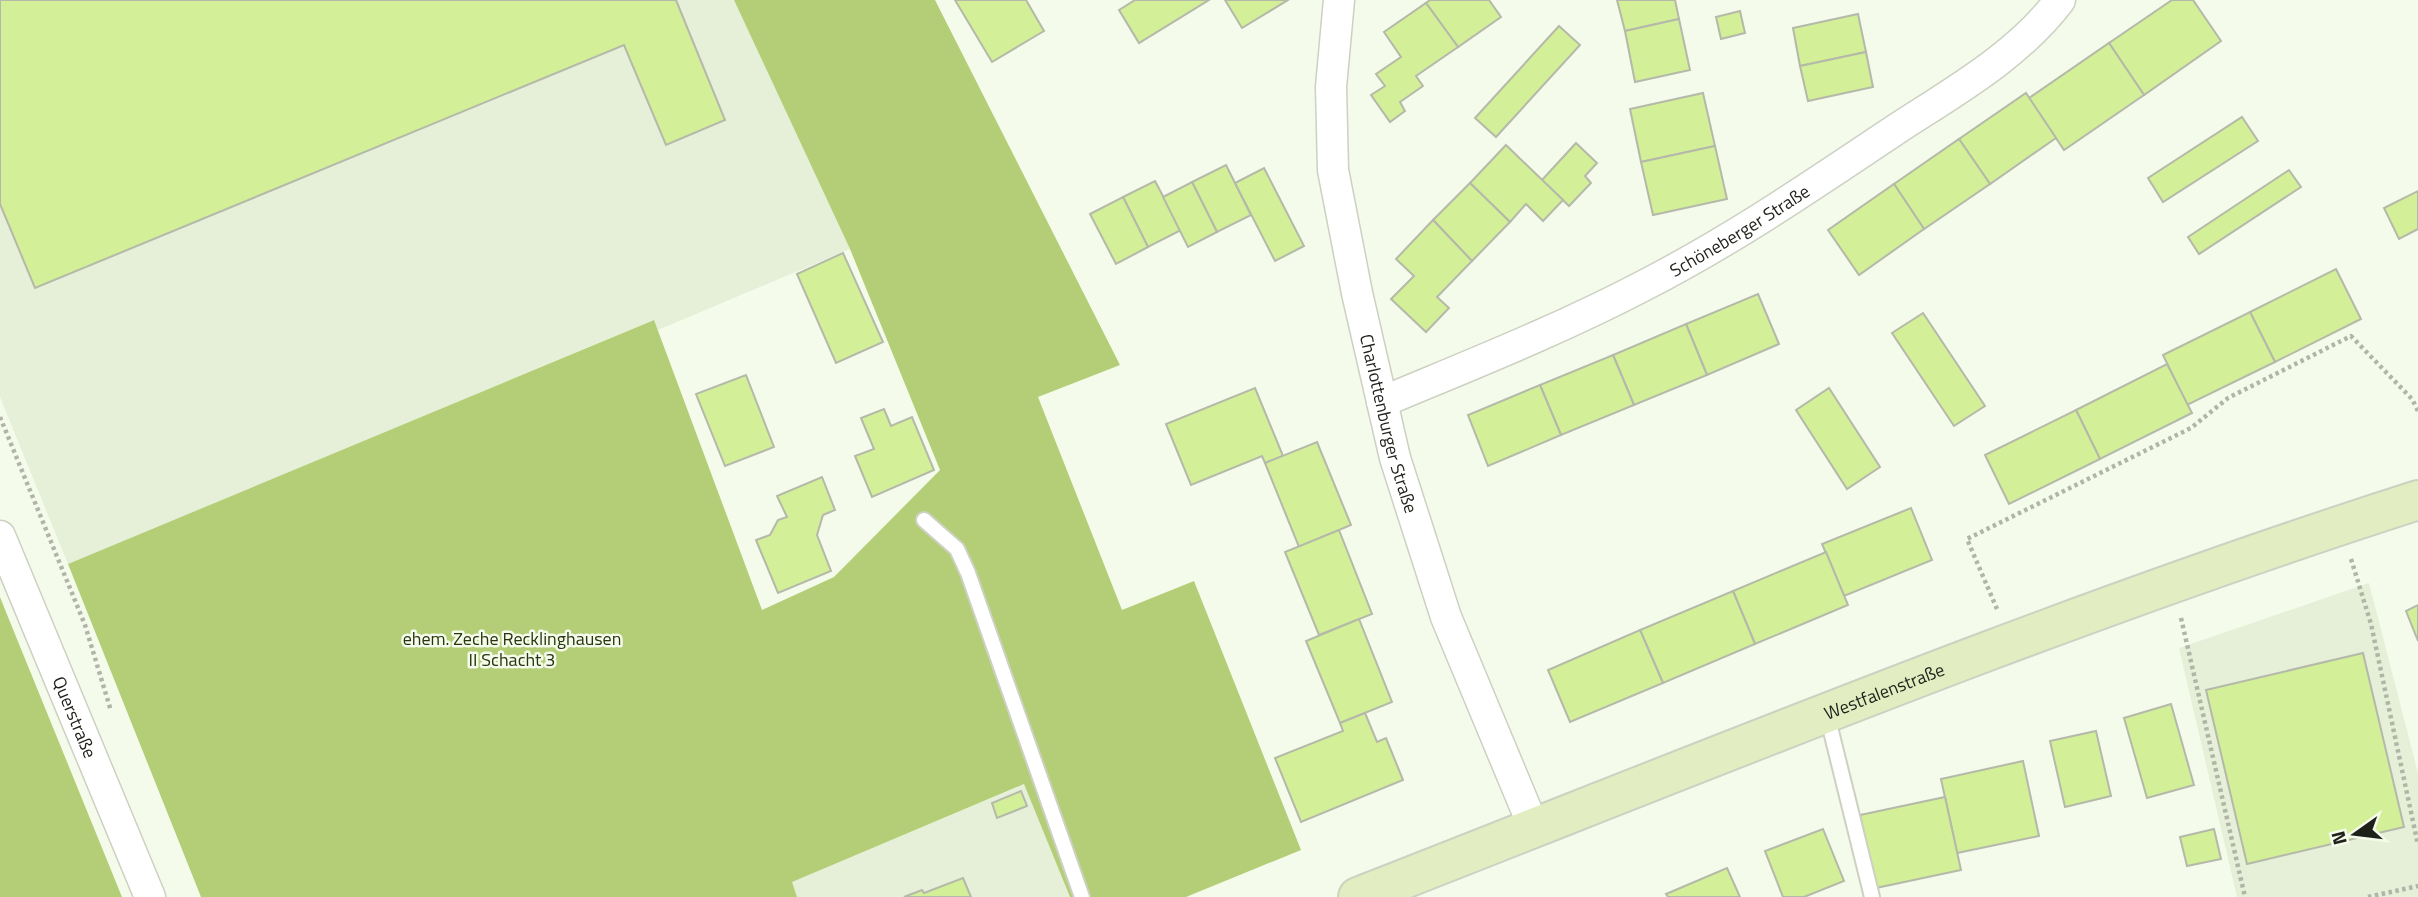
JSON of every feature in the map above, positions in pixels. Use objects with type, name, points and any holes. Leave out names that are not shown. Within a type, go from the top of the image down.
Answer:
[{"type":"main road","name":"Westfalenstraße","points":[[1358,897],[2011,642],[2173,583],[2418,500]]},
{"type":"street","name":"Charlottenburger Straße","points":[[1339,0],[1331,87],[1333,170],[1357,293],[1395,458],[1447,617],[1534,828]]},
{"type":"street","name":"Schöneberger Straße","points":[[1382,402],[1578,319],[1646,285],[1762,218],[2001,58],[2043,23],[2060,0]]},
{"type":"street","name":"Querstraße","points":[[0,536],[150,897]]},
{"type":"lane","points":[[924,520],[957,549],[968,573],[1082,897]]},
{"type":"lane","points":[[1827,713],[1872,897]]},
{"type":"path","points":[[2011,642],[1967,539],[2191,428],[2228,398],[2351,336],[2412,399],[2418,411]]},
{"type":"path","points":[[0,417],[85,625],[112,714]]},
{"type":"path","points":[[2340,525],[2371,624],[2418,845]]},
{"type":"path","points":[[2173,583],[2245,897]]},
{"type":"path","points":[[2368,897],[2418,886]]},
{"type":"shaded area","points":[[0,0],[734,0],[850,249],[658,330],[653,320],[68,564],[0,397]]},
{"type":"shaded area","points":[[2369,583],[2418,773],[2418,897],[2237,897],[2179,648]]},
{"type":"shaded area","points":[[1025,784],[1070,897],[797,897],[791,882]]},
{"type":"green space","name":"ehem. Zeche Recklinghausen II Schacht 3","points":[[734,0],[935,0],[1120,365],[1038,397],[1122,610],[1194,581],[1301,850],[1186,897],[1070,897],[1024,784],[792,882],[797,897],[201,897],[68,564],[654,320],[762,610],[834,577],[940,470],[850,249]]},
{"type":"green space","points":[[0,597],[8,617],[122,897],[0,897]]},
{"type":"building","points":[[0,0],[676,0],[725,120],[666,145],[624,45],[35,288],[0,204]]},
{"type":"building","points":[[955,0],[1026,0],[1044,31],[992,62]]},
{"type":"building","points":[[1135,0],[1209,0],[1139,43],[1119,10]]},
{"type":"building","points":[[1225,0],[1288,0],[1242,28]]},
{"type":"building","points":[[1430,0],[1489,0],[1501,17],[1458,47],[1426,3]]},
{"type":"building","points":[[1617,0],[1675,0],[1679,19],[1625,31]]},
{"type":"building","points":[[2172,0],[2193,0],[2221,41],[2144,95],[2109,43]]},
{"type":"building","points":[[1426,3],[1458,47],[1416,76],[1423,86],[1400,102],[1405,111],[1390,122],[1371,95],[1385,86],[1376,74],[1401,57],[1384,32]]},
{"type":"building","points":[[1740,11],[1745,33],[1721,39],[1716,17]]},
{"type":"building","points":[[1858,14],[1866,52],[1800,66],[1793,28]]},
{"type":"building","points":[[1679,19],[1690,70],[1635,82],[1625,31]]},
{"type":"building","points":[[1559,26],[1580,45],[1496,137],[1475,118]]},
{"type":"building","points":[[2109,43],[2144,95],[2064,150],[2029,98]]},
{"type":"building","points":[[1866,52],[1873,87],[1808,101],[1800,66]]},
{"type":"building","points":[[1703,93],[1715,146],[1641,162],[1630,109]]},
{"type":"building","points":[[2026,93],[2056,138],[1990,184],[1959,139]]},
{"type":"building","points":[[2242,117],[2258,141],[2163,202],[2148,178]]},
{"type":"building","points":[[1959,139],[1990,184],[1924,229],[1894,184]]},
{"type":"building","points":[[1576,143],[1597,163],[1585,176],[1591,183],[1569,206],[1542,180]]},
{"type":"building","points":[[1506,145],[1563,200],[1543,221],[1526,204],[1510,222],[1470,183]]},
{"type":"building","points":[[1715,146],[1727,199],[1653,215],[1641,162]]},
{"type":"building","points":[[1226,165],[1251,215],[1217,232],[1192,182]]},
{"type":"building","points":[[1264,168],[1304,246],[1275,261],[1235,183]]},
{"type":"building","points":[[2289,170],[2301,187],[2199,254],[2188,237]]},
{"type":"building","points":[[1155,181],[1181,230],[1148,247],[1123,197]]},
{"type":"building","points":[[1192,182],[1217,232],[1188,247],[1163,197]]},
{"type":"building","points":[[1470,183],[1510,222],[1472,261],[1433,220]]},
{"type":"building","points":[[1894,184],[1924,229],[1859,275],[1828,230]]},
{"type":"building","points":[[2418,191],[2418,229],[2399,239],[2384,208]]},
{"type":"building","points":[[1123,197],[1148,247],[1116,264],[1090,214]]},
{"type":"building","points":[[1433,220],[1472,261],[1437,297],[1449,308],[1426,332],[1391,299],[1414,276],[1396,259]]},
{"type":"building","points":[[843,253],[883,342],[836,363],[797,274]]},
{"type":"building","points":[[2336,269],[2361,319],[2275,362],[2250,312]]},
{"type":"building","points":[[1758,294],[1779,344],[1707,375],[1686,324]]},
{"type":"building","points":[[2250,312],[2275,362],[2187,405],[2163,355]]},
{"type":"building","points":[[1923,313],[1985,406],[1954,426],[1892,333]]},
{"type":"building","points":[[1686,324],[1707,375],[1634,405],[1613,355]]},
{"type":"building","points":[[1613,355],[1634,405],[1561,435],[1540,385]]},
{"type":"building","points":[[2167,364],[2192,413],[2100,459],[2076,410]]},
{"type":"building","points":[[746,375],[774,447],[725,466],[696,394]]},
{"type":"building","points":[[1540,385],[1561,435],[1488,466],[1468,415]]},
{"type":"building","points":[[1255,388],[1283,456],[1265,463],[1262,456],[1191,485],[1166,424]]},
{"type":"building","points":[[1829,388],[1880,467],[1847,489],[1796,410]]},
{"type":"building","points":[[884,409],[891,426],[912,417],[934,470],[872,497],[855,456],[874,449],[861,418]]},
{"type":"building","points":[[2076,410],[2100,459],[2009,504],[1985,455]]},
{"type":"building","points":[[1317,442],[1351,525],[1299,547],[1265,463]]},
{"type":"building","points":[[822,477],[835,510],[823,515],[817,535],[831,571],[778,593],[756,540],[770,535],[778,520],[787,517],[777,496]]},
{"type":"building","points":[[1911,508],[1932,560],[1844,596],[1822,544]]},
{"type":"building","points":[[1339,530],[1372,614],[1319,635],[1285,552]]},
{"type":"building","points":[[1826,552],[1848,605],[1755,644],[1733,591]]},
{"type":"building","points":[[1733,591],[1755,644],[1663,683],[1640,630]]},
{"type":"building","points":[[2418,605],[2418,641],[2406,611]]},
{"type":"building","points":[[1359,619],[1392,702],[1340,723],[1306,641]]},
{"type":"building","points":[[1640,630],[1663,683],[1570,722],[1548,670]]},
{"type":"building","points":[[2363,653],[2404,827],[2247,864],[2206,690]]},
{"type":"building","points":[[2171,704],[2194,785],[2147,798],[2124,718]]},
{"type":"building","points":[[1365,713],[1377,742],[1386,738],[1403,780],[1301,822],[1275,758],[1343,731],[1340,723]]},
{"type":"building","points":[[2096,731],[2111,796],[2065,807],[2050,741]]},
{"type":"building","points":[[2023,761],[2039,836],[1957,853],[1941,779]]},
{"type":"building","points":[[1021,791],[1027,806],[997,818],[992,803]]},
{"type":"building","points":[[1945,797],[1961,870],[1876,888],[1860,815]]},
{"type":"building","points":[[1823,829],[1844,881],[1804,897],[1783,897],[1765,851]]},
{"type":"building","points":[[2214,829],[2221,859],[2187,866],[2180,837]]},
{"type":"building","points":[[1727,868],[1740,897],[1668,897],[1666,894]]},
{"type":"building","points":[[963,878],[971,897],[904,897],[922,890],[924,893]]}]
